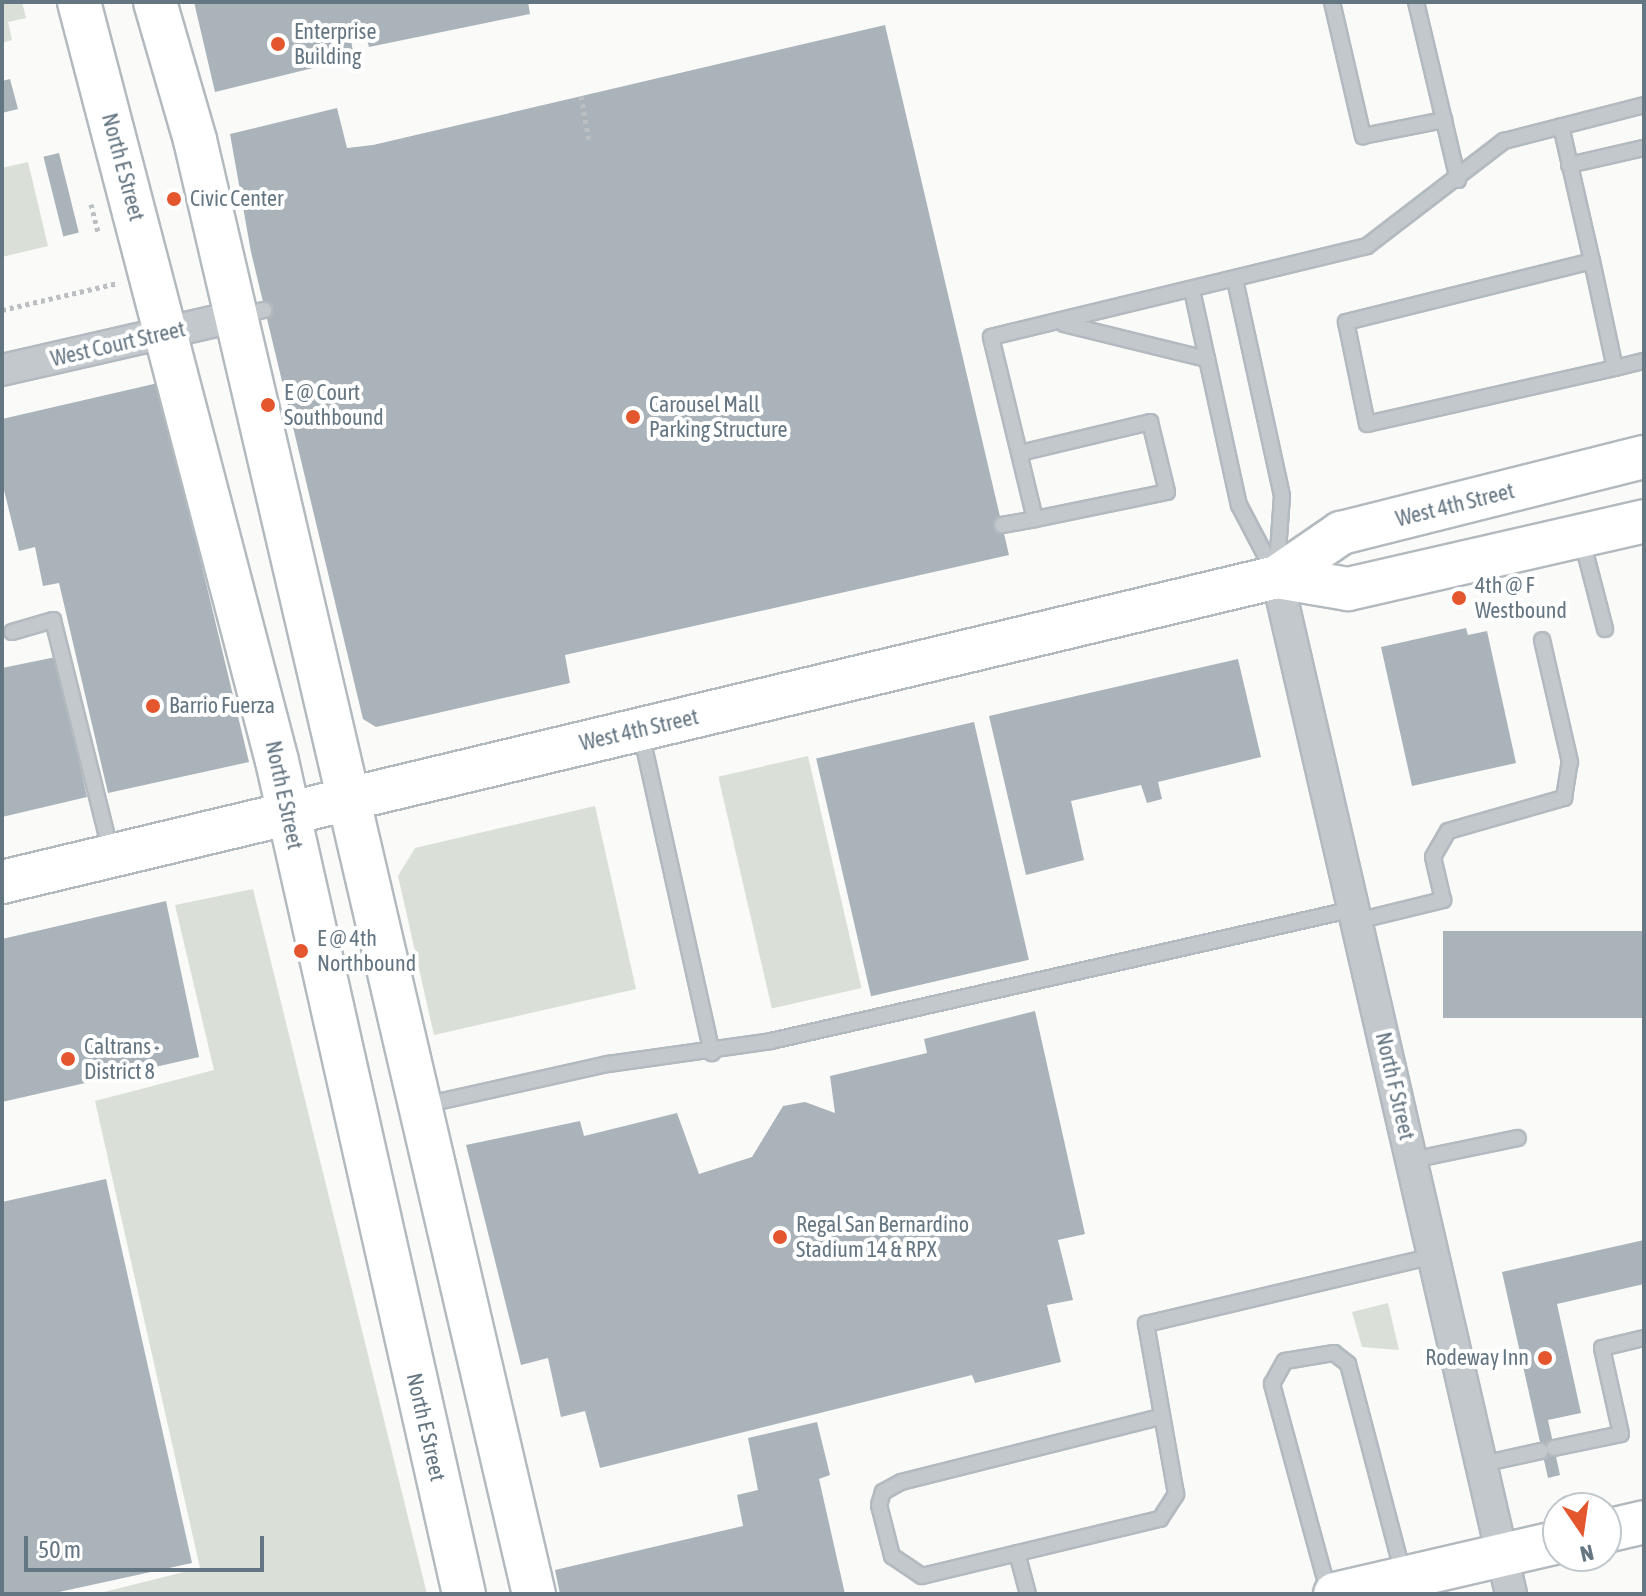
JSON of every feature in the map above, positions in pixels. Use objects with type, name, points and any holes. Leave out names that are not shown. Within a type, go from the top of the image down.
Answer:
[{"type":"main road","name":"North E Street","points":[[79,2],[168,333],[288,814],[464,1594]]},
{"type":"main road","points":[[155,2],[249,314],[350,801],[424,1105],[534,1594]]},
{"type":"main road","name":"West 4th Street","points":[[2,882],[1277,577],[1341,533],[1644,457]]},
{"type":"main road","name":"West 4th Street","points":[[1277,577],[1348,589],[1644,521]]},
{"type":"main road","points":[[1622,1527],[1644,1522]]},
{"type":"main road","points":[[1335,1594],[1404,1578],[1507,1574],[1542,1552]]},
{"type":"street","name":"West Court Street","points":[[2,370],[249,314]]},
{"type":"street","name":"North F Street","points":[[1277,577],[1507,1574]]},
{"type":"lane","points":[[1332,2],[1363,136],[1444,120]]},
{"type":"lane","points":[[1416,2],[1458,180]]},
{"type":"lane","points":[[1035,519],[991,337],[1061,323],[1367,246],[1458,180],[1504,141],[1644,105]]},
{"type":"lane","points":[[1561,126],[1615,368]]},
{"type":"lane","points":[[1569,165],[1644,148]]},
{"type":"lane","points":[[1592,261],[1346,322],[1367,424],[1644,361]]},
{"type":"lane","points":[[1235,280],[1282,496],[1277,577]]},
{"type":"lane","points":[[1192,290],[1239,505],[1277,577]]},
{"type":"lane","points":[[1061,323],[1207,359]]},
{"type":"lane","points":[[1002,525],[1167,492],[1150,422],[1020,453]]},
{"type":"lane","points":[[1582,537],[1605,629]]},
{"type":"lane","points":[[12,632],[53,620],[112,856]]},
{"type":"lane","points":[[424,1105],[608,1064],[712,1053],[1355,915],[1443,900],[1433,857],[1448,831],[1550,808],[1564,798],[1570,762],[1542,640]]},
{"type":"lane","points":[[640,730],[712,1053]]},
{"type":"lane","points":[[1412,1160],[1518,1138]]},
{"type":"lane","points":[[1160,1417],[883,1492],[879,1505],[892,1556],[905,1571],[922,1576],[1160,1519],[1172,1508],[1160,1417],[1146,1324],[1434,1256]]},
{"type":"lane","points":[[1482,1464],[1621,1434],[1602,1348],[1644,1338]]},
{"type":"lane","points":[[1329,1594],[1272,1384],[1285,1361],[1334,1353],[1348,1364],[1404,1578]]},
{"type":"lane","points":[[1017,1553],[1028,1594]]},
{"type":"path","points":[[581,96],[589,140]]},
{"type":"path","points":[[2,310],[118,284]]},
{"type":"shaded area","points":[[2,2],[22,2],[26,18],[8,22],[12,40],[2,43]]},
{"type":"shaded area","points":[[28,162],[48,246],[2,257],[2,168]]},
{"type":"shaded area","points":[[808,756],[862,988],[772,1009],[718,777]]},
{"type":"shaded area","points":[[595,806],[636,989],[434,1035],[398,876],[415,848]]},
{"type":"shaded area","points":[[253,889],[427,1594],[96,1594],[200,1568],[95,1101],[214,1070],[175,905]]},
{"type":"shaded area","points":[[1388,1303],[1399,1350],[1362,1347],[1352,1312]]},
{"type":"building","name":"Enterprise Building","points":[[194,2],[528,2],[530,14],[369,47],[366,35],[351,40],[354,58],[215,92]]},
{"type":"building","name":"Carousel Mall Parking Structure","points":[[885,25],[1009,555],[565,655],[570,683],[376,727],[363,719],[251,252],[230,134],[337,108],[347,148],[373,145]]},
{"type":"building","points":[[10,79],[18,109],[2,113],[2,81]]},
{"type":"building","points":[[59,153],[79,233],[63,236],[43,157]]},
{"type":"building","points":[[158,383],[249,762],[108,793],[59,583],[43,586],[35,547],[19,551],[2,482],[2,419]]},
{"type":"building","points":[[1466,628],[1468,635],[1487,631],[1516,763],[1412,786],[1381,647]]},
{"type":"building","points":[[56,657],[87,797],[2,817],[2,668]]},
{"type":"building","points":[[1238,659],[1261,757],[1158,782],[1162,799],[1147,803],[1141,785],[1071,801],[1084,860],[1026,875],[989,716]]},
{"type":"building","points":[[974,722],[1029,960],[871,996],[816,758]]},
{"type":"building","points":[[166,901],[199,1057],[2,1102],[2,939]]},
{"type":"building","points":[[1443,931],[1644,931],[1644,1018],[1443,1018]]},
{"type":"building","name":"Regal San Bernardino Stadium 14 & RPX","points":[[1035,1011],[1085,1234],[1058,1240],[1073,1300],[1047,1305],[1061,1362],[975,1383],[972,1375],[600,1468],[585,1411],[561,1417],[548,1358],[521,1365],[466,1145],[580,1121],[584,1136],[677,1113],[699,1174],[752,1157],[783,1106],[805,1102],[835,1113],[830,1076],[927,1053],[924,1039]]},
{"type":"building","points":[[106,1179],[192,1563],[50,1594],[2,1594],[2,1202]]},
{"type":"building","name":"Rodeway Inn","points":[[1644,1240],[1644,1284],[1557,1304],[1581,1413],[1548,1420],[1560,1475],[1548,1478],[1502,1272]]},
{"type":"building","points":[[817,1422],[830,1475],[819,1479],[845,1594],[560,1594],[555,1570],[743,1526],[737,1495],[758,1490],[748,1438]]},
{"type":"place","name":"Enterprise Building","points":[[278,44]]},
{"type":"place","name":"Civic Center","points":[[174,199]]},
{"type":"place","name":"E @ Court Southbound","points":[[268,405]]},
{"type":"place","name":"Carousel Mall Parking Structure","points":[[633,417]]},
{"type":"place","name":"4th @ F Westbound","points":[[1459,598]]},
{"type":"place","name":"Barrio Fuerza","points":[[153,706]]},
{"type":"place","name":"E @ 4th Northbound","points":[[301,951]]},
{"type":"place","name":"Caltrans - District 8","points":[[68,1059]]},
{"type":"place","name":"Regal San Bernardino Stadium 14 & RPX","points":[[780,1237]]},
{"type":"place","name":"Rodeway Inn","points":[[1545,1358]]}]
